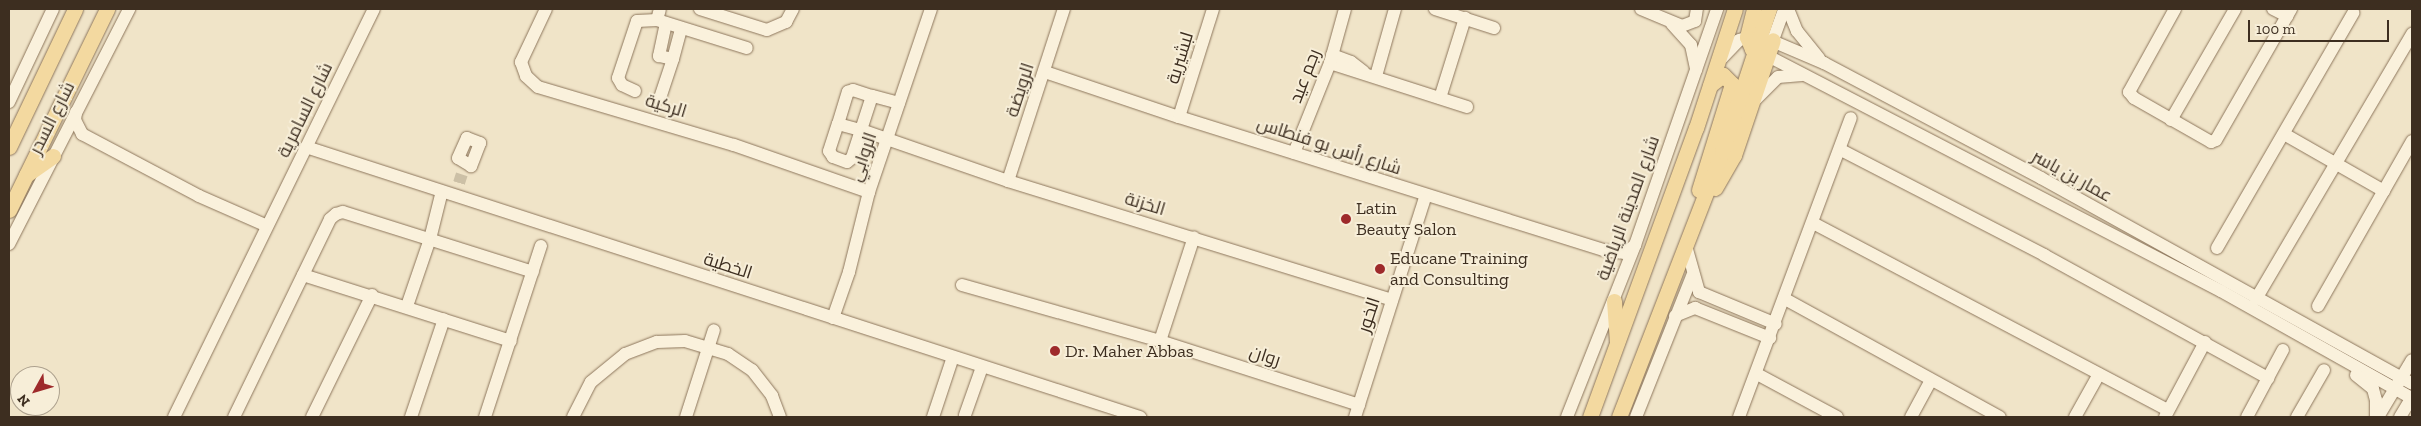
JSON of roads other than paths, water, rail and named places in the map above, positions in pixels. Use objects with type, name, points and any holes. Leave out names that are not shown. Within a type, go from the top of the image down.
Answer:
[{"type":"main road","name":"شارع السدر","points":[[9,147],[76,9]]},
{"type":"main road","name":"شارع السدر","points":[[9,210],[107,9]]},
{"type":"main road","name":"شارع المدينة الرياضية","points":[[1590,417],[1710,85],[1735,9]]},
{"type":"main road","points":[[1701,205],[1732,162],[1752,104],[1762,53],[1754,9]]},
{"type":"main road","points":[[1620,417],[1701,205],[1762,53],[1760,38],[1769,9]]},
{"type":"main road","points":[[1694,226],[1700,184],[1732,84],[1723,75],[1710,85]]},
{"type":"main road","points":[[25,176],[56,150]]},
{"type":"main road","points":[[1614,301],[1617,346]]},
{"type":"street","points":[[9,102],[53,9]]},
{"type":"street","name":"شارع السدر","points":[[9,244],[129,9]]},
{"type":"street","name":"شارع السامرية","points":[[174,417],[374,9]]},
{"type":"street","name":"الركية","points":[[546,9],[522,62],[526,76],[538,87],[734,145],[869,192]]},
{"type":"street","points":[[700,9],[767,30],[786,22],[793,9]]},
{"type":"street","name":"الروابي","points":[[833,318],[849,272],[869,192],[931,9]]},
{"type":"street","name":"الرويضة","points":[[1008,181],[1064,9]]},
{"type":"street","name":"لبشيرية","points":[[1180,117],[1213,9]]},
{"type":"street","name":"رجم عيد","points":[[1294,153],[1331,59],[1345,9]]},
{"type":"street","points":[[1370,74],[1395,9]]},
{"type":"street","points":[[1435,9],[1494,28]]},
{"type":"street","points":[[1642,9],[1672,24],[1695,53],[1696,73]]},
{"type":"street","points":[[1672,24],[1689,24],[1697,17],[1697,9]]},
{"type":"street","name":"شارع المدينة الرياضية","points":[[1567,417],[1635,245],[1717,9]]},
{"type":"street","points":[[1715,67],[1730,48],[1760,38],[1784,9]]},
{"type":"street","points":[[1788,9],[1797,31],[1824,63]]},
{"type":"street","points":[[2175,9],[2129,90],[2132,97],[2208,142],[2216,140],[2289,13],[2273,9]]},
{"type":"street","points":[[2171,120],[2235,9]]},
{"type":"street","points":[[2217,248],[2353,13]]},
{"type":"street","points":[[661,18],[658,54],[672,59]]},
{"type":"street","points":[[635,91],[622,85],[618,78],[637,21],[661,18],[681,28],[747,48]]},
{"type":"street","points":[[1440,98],[1465,18]]},
{"type":"street","points":[[660,98],[681,28]]},
{"type":"street","points":[[2256,299],[2412,34]]},
{"type":"street","name":"عمار بن ياسر","points":[[1760,38],[1824,63],[2041,178],[2403,384],[2412,397]]},
{"type":"street","name":"عمار بن ياسر","points":[[1762,53],[1809,75],[2403,384]]},
{"type":"street","points":[[1331,59],[1355,72],[1370,74],[1466,107]]},
{"type":"street","name":"شارع رأس بو فنطاس","points":[[1045,72],[1180,117],[1603,250],[1625,253],[1635,245]]},
{"type":"street","points":[[1752,104],[1778,77],[1809,75]]},
{"type":"street","points":[[872,96],[852,158],[847,162],[833,157],[829,151],[851,90],[899,103]]},
{"type":"street","points":[[76,112],[75,120],[82,134],[199,196],[267,226]]},
{"type":"street","points":[[1739,417],[1776,324],[1852,118]]},
{"type":"street","name":"الخزنة","points":[[838,124],[861,130],[887,141],[1008,181],[1194,237],[1392,300]]},
{"type":"street","points":[[56,150],[68,137],[82,134]]},
{"type":"street","points":[[2284,134],[2384,191]]},
{"type":"street","points":[[2318,306],[2412,141]]},
{"type":"street","name":"الخطية","points":[[306,147],[442,191],[461,180],[833,318],[1140,417]]},
{"type":"street","points":[[1841,150],[2205,342],[2268,378]]},
{"type":"street","points":[[407,306],[430,239],[442,191]]},
{"type":"street","name":"الخور","points":[[1356,411],[1426,195]]},
{"type":"street","points":[[237,416],[330,219],[336,214],[342,212],[533,272]]},
{"type":"street","points":[[1813,223],[2099,374],[2166,414],[2205,342]]},
{"type":"street","points":[[1160,341],[1194,237]]},
{"type":"street","points":[[485,417],[541,246]]},
{"type":"street","points":[[1686,246],[1696,289],[1702,295],[1776,324]]},
{"type":"street","name":"شارع رأس بو فنطاس","points":[[1603,250],[1620,263],[1623,277]]},
{"type":"street","points":[[303,275],[511,340]]},
{"type":"street","points":[[1636,417],[1692,276]]},
{"type":"street","name":"روان","points":[[962,285],[1160,341],[1356,411]]},
{"type":"street","points":[[2221,291],[2247,313],[2368,383],[2376,400],[2377,417]]},
{"type":"street","points":[[312,417],[372,295]]},
{"type":"street","points":[[1785,299],[2000,417]]},
{"type":"street","points":[[1675,316],[1695,308],[1770,338]]},
{"type":"street","points":[[411,417],[444,319]]},
{"type":"street","points":[[686,417],[714,330]]},
{"type":"street","points":[[573,417],[591,382],[625,354],[657,342],[685,341],[728,354],[752,370],[772,396],[780,417]]},
{"type":"street","points":[[2247,417],[2283,350]]},
{"type":"street","points":[[933,417],[953,357]]},
{"type":"street","points":[[2377,417],[2403,384],[2412,360]]},
{"type":"street","points":[[964,415],[982,367]]},
{"type":"street","points":[[2297,417],[2324,370]]},
{"type":"street","points":[[1757,374],[1837,417]]},
{"type":"street","points":[[2075,417],[2099,374]]},
{"type":"street","points":[[1911,417],[1931,380]]},
{"type":"street","points":[[2400,417],[2412,397]]},
{"type":"tunnel","points":[[459,183],[462,174]]},
{"type":"place","name":"Latin Beauty Salon","points":[[1346,219]]},
{"type":"place","name":"Educane Training and Consulting","points":[[1380,269]]},
{"type":"place","name":"Dr. Maher Abbas","points":[[1055,351]]}]
